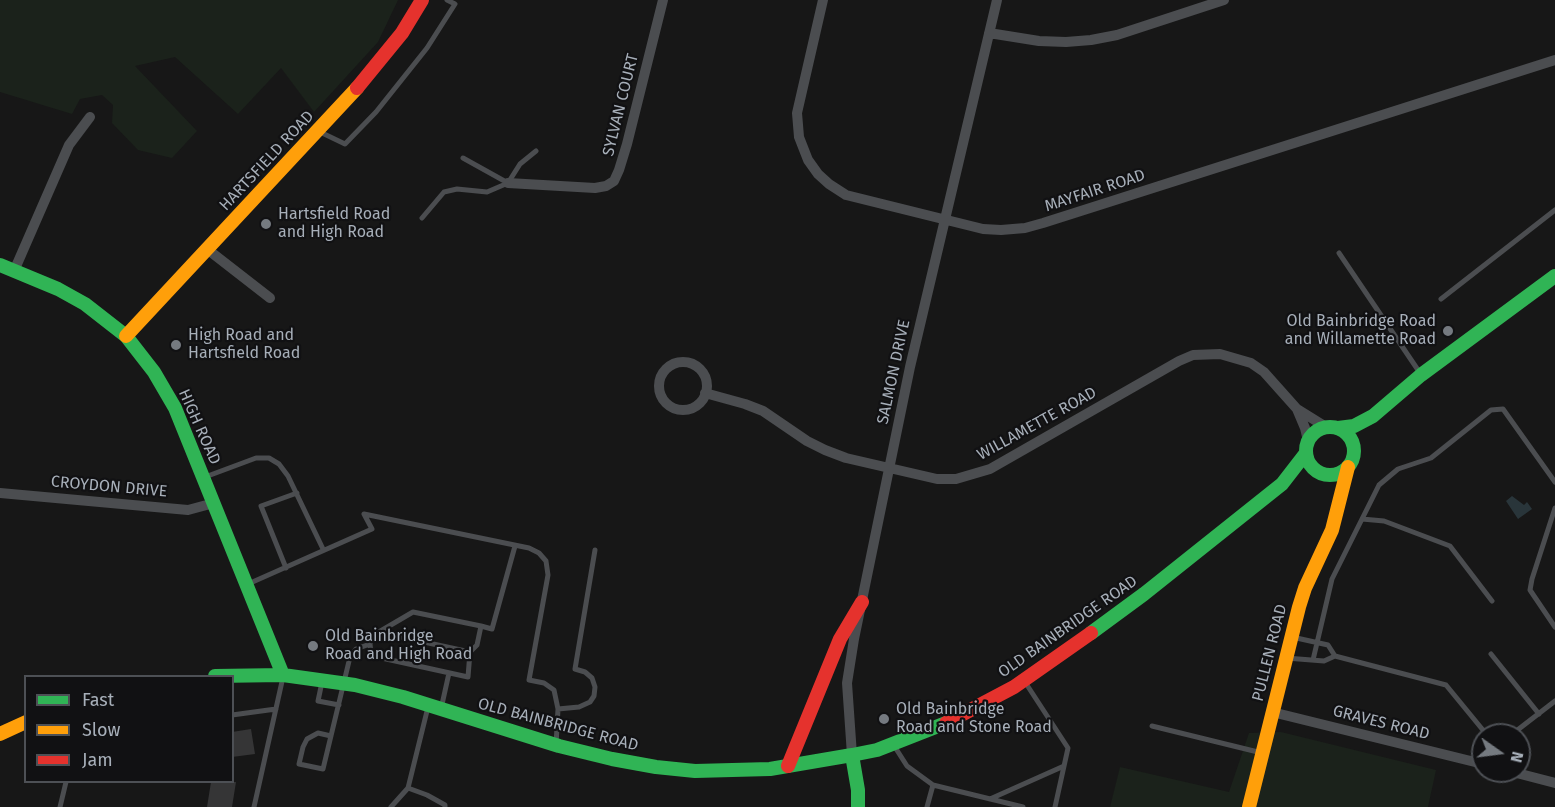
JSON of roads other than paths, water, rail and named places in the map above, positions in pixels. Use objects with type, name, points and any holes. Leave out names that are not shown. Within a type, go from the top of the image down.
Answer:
[{"type":"main road","name":"HARTSFIELD ROAD","points":[[126,336],[378,65],[423,0]]},
{"type":"main road","name":"HIGH ROAD","points":[[0,265],[58,289],[85,304],[126,336],[154,372],[175,408],[283,675]]},
{"type":"main road","points":[[1338,513],[1338,497],[1334,486],[1309,464],[1307,447],[1318,429],[1354,426],[1373,416],[1421,375],[1555,276]]},
{"type":"main road","points":[[1354,445],[1373,416]]},
{"type":"main road","points":[[1322,474],[1338,474],[1348,467],[1354,457],[1354,445],[1348,434],[1332,427]]},
{"type":"main road","name":"OLD BAINBRIDGE ROAD","points":[[1282,484],[1307,447]]},
{"type":"main road","name":"PULLEN ROAD","points":[[1249,807],[1305,588],[1338,513],[1348,467]]},
{"type":"main road","name":"OLD BAINBRIDGE ROAD","points":[[234,676],[283,675],[344,683],[435,707],[556,745],[656,767],[695,771],[736,771],[788,766],[852,755],[893,744],[956,718],[1024,680],[1091,635],[1282,484],[1303,476],[1322,474]]},
{"type":"main road","points":[[788,766],[840,639],[861,602]]},
{"type":"main road","points":[[0,734],[24,723]]},
{"type":"main road","points":[[852,755],[858,790],[858,807]]},
{"type":"street","name":"SYLVAN COURT","points":[[508,183],[596,188],[614,181],[620,170],[663,0]]},
{"type":"street","name":"MAYFAIR ROAD","points":[[823,0],[798,113],[799,137],[808,160],[828,184],[846,195],[983,229],[1025,228],[1043,223],[1555,60]]},
{"type":"street","name":"SALMON DRIVE","points":[[852,755],[847,683],[861,602],[910,367],[997,0]]},
{"type":"street","points":[[989,33],[1039,41],[1091,40],[1117,35],[1224,0]]},
{"type":"street","points":[[14,271],[69,145],[90,117]]},
{"type":"street","points":[[207,249],[270,298]]},
{"type":"street","name":"WILLAMETTE ROAD","points":[[705,393],[763,411],[807,441],[846,458],[937,479],[956,479],[990,469],[1179,360],[1193,355],[1220,354],[1251,363],[1264,372],[1297,409],[1305,428],[1307,447]]},
{"type":"street","points":[[687,363],[702,373],[706,380],[705,393],[699,404],[692,408],[676,409],[663,401],[660,394],[661,377],[671,365],[687,363]]},
{"type":"street","name":"WILLAMETTE ROAD","points":[[1297,409],[1332,427]]},
{"type":"street","name":"CROYDON DRIVE","points":[[0,494],[61,497],[188,510],[214,503]]},
{"type":"street","name":"GRAVES ROAD","points":[[1272,712],[1471,761]]},
{"type":"street","points":[[1531,777],[1555,783]]},
{"type":"lane","points":[[318,131],[345,144],[376,112],[427,48],[455,4],[447,0]]},
{"type":"lane","points":[[422,218],[444,192],[457,189],[487,192],[508,183],[520,164],[536,151]]},
{"type":"lane","points":[[463,158],[508,183]]},
{"type":"lane","points":[[1441,299],[1555,210]]},
{"type":"lane","points":[[1339,253],[1421,375]]},
{"type":"lane","points":[[1313,660],[1332,579],[1379,485],[1398,469],[1431,458],[1491,410],[1503,409],[1555,482]]},
{"type":"lane","points":[[203,478],[256,458],[269,458],[279,464],[297,493],[323,549]]},
{"type":"lane","points":[[286,568],[261,506],[297,493]]},
{"type":"lane","points":[[1555,508],[1530,590],[1555,627]]},
{"type":"lane","points":[[247,584],[372,529],[364,514],[530,548],[546,561],[548,575],[529,680],[544,683],[554,690],[558,709],[556,745]]},
{"type":"lane","points":[[1362,519],[1384,521],[1450,546],[1492,601]]},
{"type":"lane","points":[[481,626],[477,645],[470,652],[468,677],[377,657],[371,653],[369,644],[372,636],[413,612],[481,626],[492,629],[515,546]]},
{"type":"lane","points":[[558,709],[579,708],[590,702],[594,696],[595,687],[592,678],[585,672],[575,669],[595,550]]},
{"type":"lane","points":[[378,632],[470,652]]},
{"type":"lane","points":[[1291,637],[1328,645],[1335,656]]},
{"type":"lane","points":[[331,736],[318,733],[307,739],[299,764],[323,769],[339,705],[350,657],[356,649],[369,644]]},
{"type":"lane","points":[[1491,654],[1539,714]]},
{"type":"lane","points":[[1286,658],[1324,661],[1335,656],[1446,685],[1477,723]]},
{"type":"lane","points":[[391,807],[408,788],[449,673]]},
{"type":"lane","points":[[254,807],[283,675]]},
{"type":"lane","points":[[323,680],[318,700],[339,705]]},
{"type":"lane","points":[[1024,680],[1068,748],[1054,807]]},
{"type":"lane","points":[[1527,723],[1555,701]]},
{"type":"lane","points":[[234,714],[276,709]]},
{"type":"lane","points":[[1152,726],[1262,753]]},
{"type":"lane","points":[[893,744],[907,766],[933,785],[1023,807]]},
{"type":"lane","points":[[990,799],[1064,766]]},
{"type":"lane","points":[[60,807],[66,783]]},
{"type":"lane","points":[[927,807],[933,785]]},
{"type":"lane","points":[[408,788],[427,795],[445,807]]},
{"type":"place","name":"Hartsfield Road and High Road","points":[[266,224]]},
{"type":"place","name":"Old Bainbridge Road and Willamette Road","points":[[1448,331]]},
{"type":"place","name":"High Road and Hartsfield Road","points":[[176,345]]},
{"type":"place","name":"Old Bainbridge Road and High Road","points":[[313,646]]},
{"type":"place","name":"Old Bainbridge Road and Stone Road","points":[[884,719]]}]
